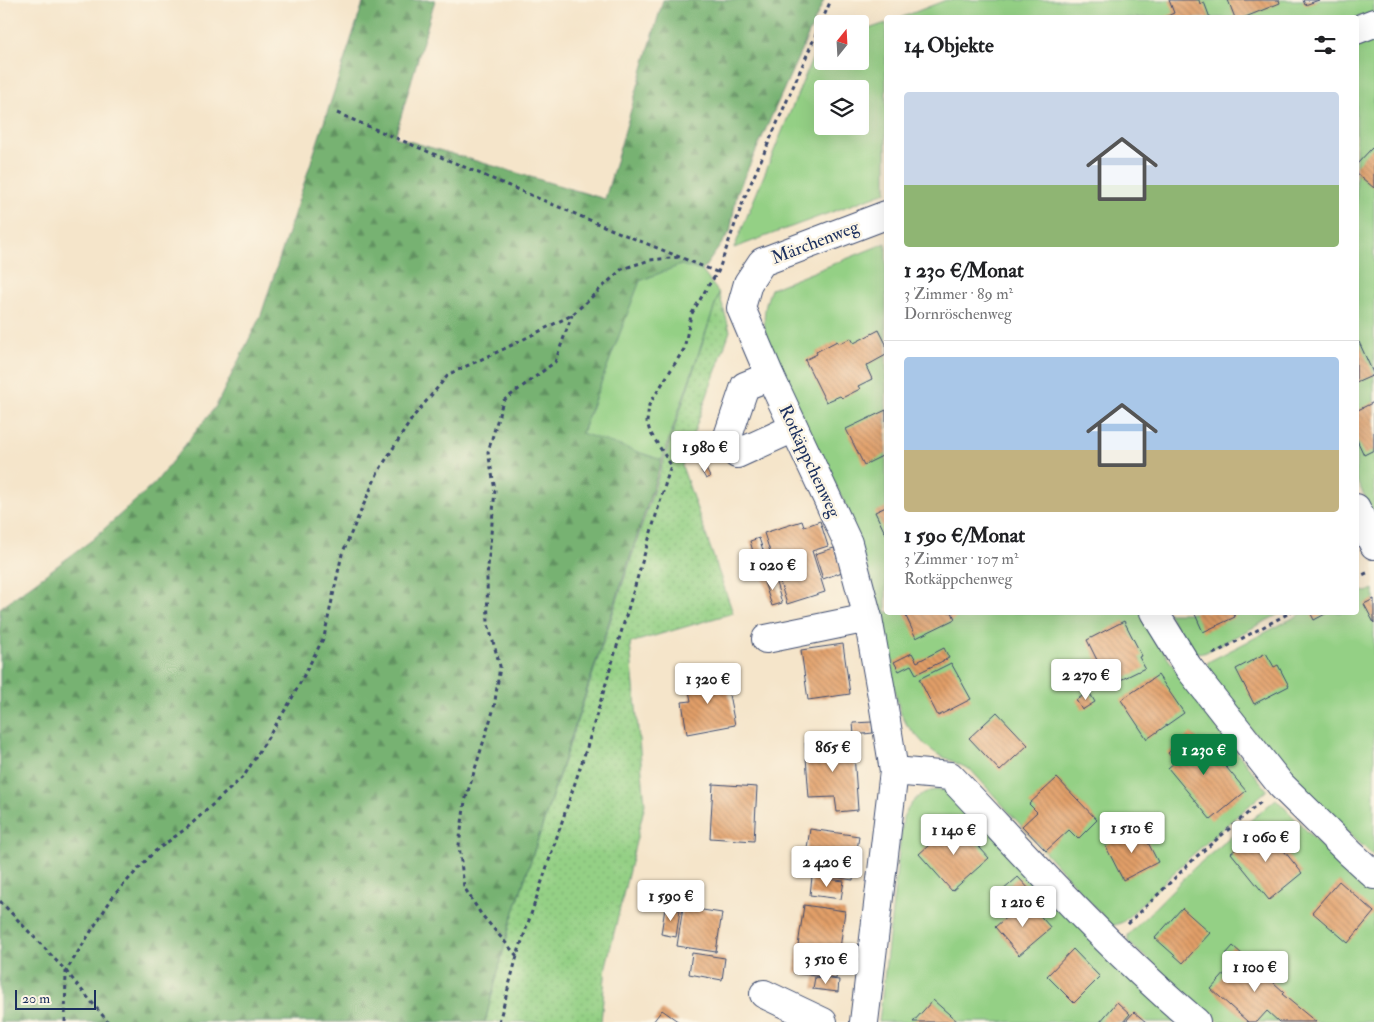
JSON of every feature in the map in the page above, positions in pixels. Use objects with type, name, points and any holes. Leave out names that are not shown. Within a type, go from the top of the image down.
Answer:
[{"type":"street","points":[[1359,29],[1374,24]]},
{"type":"street","name":"Märchenweg","points":[[745,295],[762,262],[884,216]]},
{"type":"street","name":"Rotkäppchenweg","points":[[745,295],[770,376],[848,543],[868,618],[894,771],[864,1022]]},
{"type":"street","points":[[770,376],[745,386],[728,436],[737,454],[794,428]]},
{"type":"street","points":[[1359,514],[1374,545]]},
{"type":"street","points":[[1156,615],[1188,667],[1281,785],[1350,854],[1374,875]]},
{"type":"street","points":[[766,638],[868,618]]},
{"type":"street","points":[[894,771],[950,776],[1108,943],[1162,994],[1196,1022]]},
{"type":"street","points":[[764,994],[823,1022]]},
{"type":"path","points":[[499,1022],[517,956],[587,747],[672,465],[650,432],[647,422],[649,405],[684,349],[692,315],[718,272],[744,198],[831,0]]},
{"type":"path","points":[[337,113],[718,272],[745,295]]},
{"type":"path","points":[[65,1022],[66,972],[114,894],[154,852],[188,827],[244,776],[290,702],[324,637],[342,554],[378,472],[413,416],[449,374],[504,349],[572,314],[622,269],[650,260],[680,257]]},
{"type":"path","points":[[517,956],[482,914],[464,887],[459,845],[465,801],[494,708],[500,666],[488,624],[487,578],[495,490],[488,452],[503,401],[555,362],[572,314]]},
{"type":"path","points":[[1359,576],[1374,569]]},
{"type":"path","points":[[1188,667],[1285,615]]},
{"type":"path","points":[[1108,943],[1197,856],[1281,785]]},
{"type":"path","points":[[0,900],[66,972],[108,1022]]},
{"type":"green space","points":[[364,0],[435,0],[395,137],[605,199],[663,0],[824,0],[817,15],[814,15],[814,22],[737,193],[730,232],[702,271],[681,265],[640,281],[582,432],[662,460],[511,921],[485,1022],[0,1022],[0,608],[92,540],[155,483],[216,406],[261,315]]},
{"type":"green space","points":[[946,0],[1374,0],[1374,12],[1359,17],[1359,15],[908,15]]},
{"type":"green space","points":[[884,24],[884,193],[734,248],[814,54],[814,70],[869,70],[869,29]]},
{"type":"green space","points":[[1374,40],[1374,515],[1359,485],[1359,46]]},
{"type":"green space","points":[[884,244],[884,615],[1142,615],[1167,657],[1208,716],[1267,790],[1189,858],[1123,922],[1112,926],[971,770],[937,754],[925,745],[907,725],[897,701],[872,581],[845,504],[806,425],[765,332],[765,310],[771,289]]},
{"type":"green space","points":[[681,265],[702,271],[719,293],[662,460],[582,433],[640,281]]},
{"type":"green space","points":[[719,293],[730,331],[682,466],[733,613],[630,643],[645,804],[606,966],[601,1022],[485,1022],[511,921]]},
{"type":"green space","points":[[1374,589],[1374,856],[1314,802],[1251,729],[1205,672],[1208,662],[1299,615],[1359,615],[1359,590],[1366,592]]},
{"type":"green space","points":[[1169,615],[1277,615],[1204,653],[1189,651]]},
{"type":"green space","points":[[935,790],[954,793],[1177,1022],[879,1022],[903,817],[916,799],[924,793]]},
{"type":"green space","points":[[1276,799],[1338,863],[1374,895],[1374,1022],[1219,1022],[1128,942],[1128,935],[1194,868]]},
{"type":"building","points":[[1169,0],[1199,0],[1200,4],[1204,2],[1209,15],[1170,15],[1174,13]]},
{"type":"building","points":[[1228,0],[1279,0],[1280,3],[1250,15],[1234,15]]},
{"type":"building","points":[[1303,0],[1319,0],[1305,5]]},
{"type":"building","points":[[1372,148],[1374,150],[1374,188],[1359,176],[1359,162]]},
{"type":"building","points":[[879,330],[884,340],[884,356],[866,366],[872,379],[858,386],[860,389],[842,398],[840,396],[826,402],[805,360],[837,341],[839,344],[851,338],[854,343]]},
{"type":"building","points":[[1359,342],[1374,375],[1359,382]]},
{"type":"building","points":[[1374,402],[1374,450],[1364,455],[1359,444],[1359,410]]},
{"type":"building","points":[[884,411],[884,455],[864,465],[846,429]]},
{"type":"building","points":[[705,467],[710,477],[706,479],[701,470]]},
{"type":"building","points":[[884,508],[884,531],[875,512]]},
{"type":"building","points":[[802,521],[804,527],[820,521],[828,546],[812,551],[825,592],[787,604],[764,533]]},
{"type":"building","points":[[759,538],[766,559],[756,562],[750,541]]},
{"type":"building","points":[[834,548],[842,572],[823,579],[815,554]]},
{"type":"building","points":[[774,576],[782,603],[772,606],[763,579]]},
{"type":"building","points":[[1374,599],[1374,623],[1364,604]]},
{"type":"building","points":[[905,615],[953,615],[955,619],[916,638]]},
{"type":"building","points":[[1195,615],[1234,615],[1235,617],[1203,632]]},
{"type":"building","points":[[1312,615],[1323,615],[1314,620]]},
{"type":"building","points":[[1124,621],[1142,656],[1139,657],[1145,668],[1104,688],[1098,679],[1101,678],[1093,662],[1097,660],[1087,640]]},
{"type":"building","points":[[843,644],[850,694],[808,700],[801,650]]},
{"type":"building","points":[[944,648],[949,658],[916,674],[911,665],[899,671],[894,662],[912,653],[917,662]]},
{"type":"building","points":[[1266,653],[1274,667],[1278,665],[1289,686],[1254,704],[1236,669]]},
{"type":"building","points":[[951,663],[971,699],[938,716],[919,679]]},
{"type":"building","points":[[725,674],[735,725],[687,734],[682,702],[691,701],[687,681]]},
{"type":"building","points":[[1158,675],[1184,713],[1147,739],[1121,700]]},
{"type":"building","points":[[1089,692],[1095,702],[1082,710],[1076,700]]},
{"type":"building","points":[[997,712],[1028,745],[1000,771],[969,738]]},
{"type":"building","points":[[872,722],[873,733],[854,735],[853,723]]},
{"type":"building","points":[[1191,733],[1200,741],[1203,739],[1246,791],[1211,820],[1168,768],[1175,762],[1168,753]]},
{"type":"building","points":[[853,740],[858,810],[837,812],[835,797],[809,798],[805,743]]},
{"type":"building","points":[[1057,778],[1097,820],[1078,839],[1069,830],[1046,851],[1022,826],[1037,812],[1029,804]]},
{"type":"building","points":[[713,784],[757,787],[754,841],[710,838]]},
{"type":"building","points":[[956,821],[989,858],[952,891],[919,854]]},
{"type":"building","points":[[1264,826],[1302,873],[1269,900],[1231,853]]},
{"type":"building","points":[[1140,827],[1158,862],[1123,880],[1105,845]]},
{"type":"building","points":[[810,829],[859,836],[853,880],[803,873]]},
{"type":"building","points":[[812,877],[844,881],[841,899],[810,895]]},
{"type":"building","points":[[1018,877],[1031,891],[1015,905],[1002,891]]},
{"type":"building","points":[[1339,881],[1374,912],[1348,943],[1312,912]]},
{"type":"building","points":[[1026,900],[1051,928],[1019,955],[995,927]]},
{"type":"building","points":[[804,905],[845,911],[836,979],[794,973]]},
{"type":"building","points":[[683,907],[722,913],[716,952],[677,946]]},
{"type":"building","points":[[665,908],[680,910],[676,937],[661,934]]},
{"type":"building","points":[[1182,908],[1210,933],[1183,963],[1155,938]]},
{"type":"building","points":[[1233,946],[1284,992],[1282,994],[1316,1022],[1279,1022],[1267,1011],[1257,1022],[1248,1022],[1211,989],[1235,962],[1226,954]]},
{"type":"building","points":[[1073,949],[1100,977],[1074,1003],[1047,976]]},
{"type":"building","points":[[692,953],[725,958],[722,980],[689,974]]},
{"type":"building","points":[[815,977],[839,980],[838,992],[813,989]]},
{"type":"building","points":[[933,1000],[958,1022],[913,1022]]},
{"type":"building","points":[[1117,1002],[1130,1014],[1123,1022],[1100,1022]]},
{"type":"building","points":[[662,1010],[679,1022],[653,1022]]},
{"type":"building","points":[[1134,1012],[1146,1022],[1125,1022]]}]
